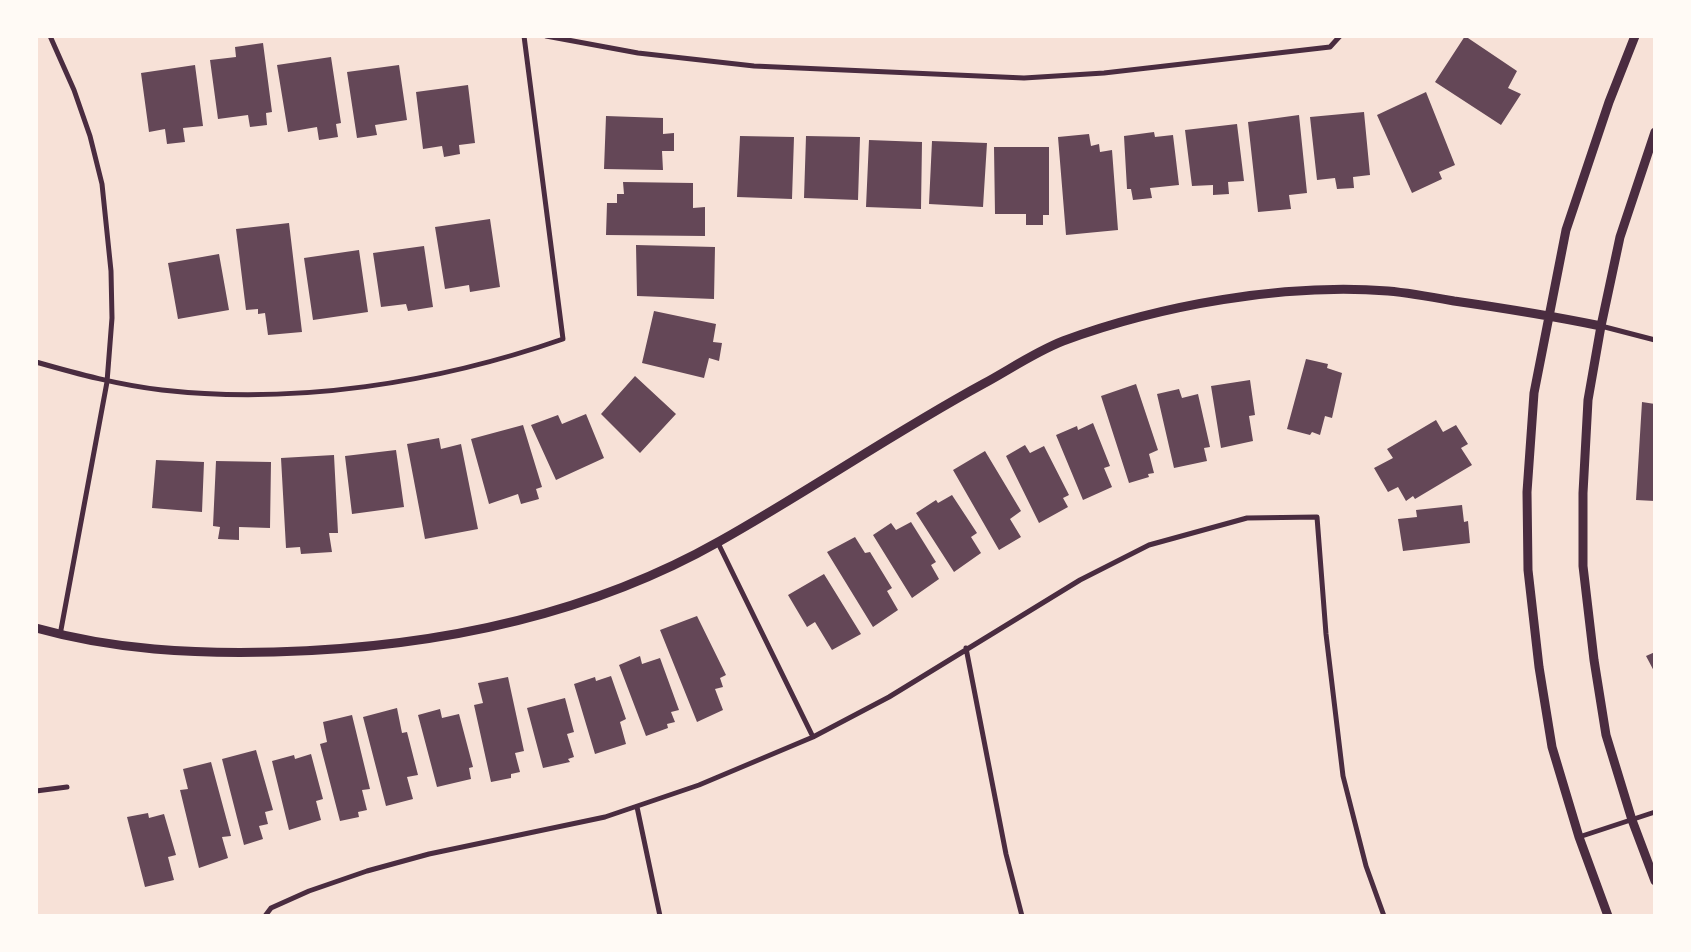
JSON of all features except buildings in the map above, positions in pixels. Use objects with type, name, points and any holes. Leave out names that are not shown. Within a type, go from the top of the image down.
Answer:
[{"type":"street","points":[[50,36],[74,90],[90,136],[102,184],[111,271],[112,318],[107,382],[60,634]]},
{"type":"street","points":[[36,362],[107,382],[161,390],[221,394],[287,394],[371,385],[467,368],[516,356],[563,339],[524,36]]},
{"type":"street","points":[[546,36],[638,53],[754,66],[1024,78],[1104,73],[1330,47],[1340,36]]},
{"type":"street","points":[[1608,916],[1579,837],[1552,747],[1539,667],[1528,570],[1527,492],[1534,393],[1566,230],[1609,102],[1635,36]]},
{"type":"street","points":[[1655,132],[1620,237],[1601,326],[1588,400],[1583,493],[1583,566],[1594,660],[1606,735],[1632,820],[1655,882]]},
{"type":"street","points":[[36,628],[122,646],[227,653],[331,650],[441,638],[532,619],[635,582],[718,543],[917,420],[1051,347],[1139,317],[1221,300],[1304,291],[1388,291],[1548,315],[1655,340]]},
{"type":"street","points":[[265,916],[271,908],[309,891],[367,871],[429,854],[605,816],[700,785],[813,737],[889,697],[966,648],[1080,580],[1149,545],[1247,518],[1317,517],[1326,634],[1343,776],[1366,866],[1384,916]]},
{"type":"street","points":[[718,543],[813,737]]},
{"type":"street","points":[[966,648],[1006,854],[1022,916]]},
{"type":"street","points":[[36,791],[67,787]]},
{"type":"street","points":[[637,807],[660,916]]},
{"type":"street","points":[[1579,837],[1655,812]]}]
